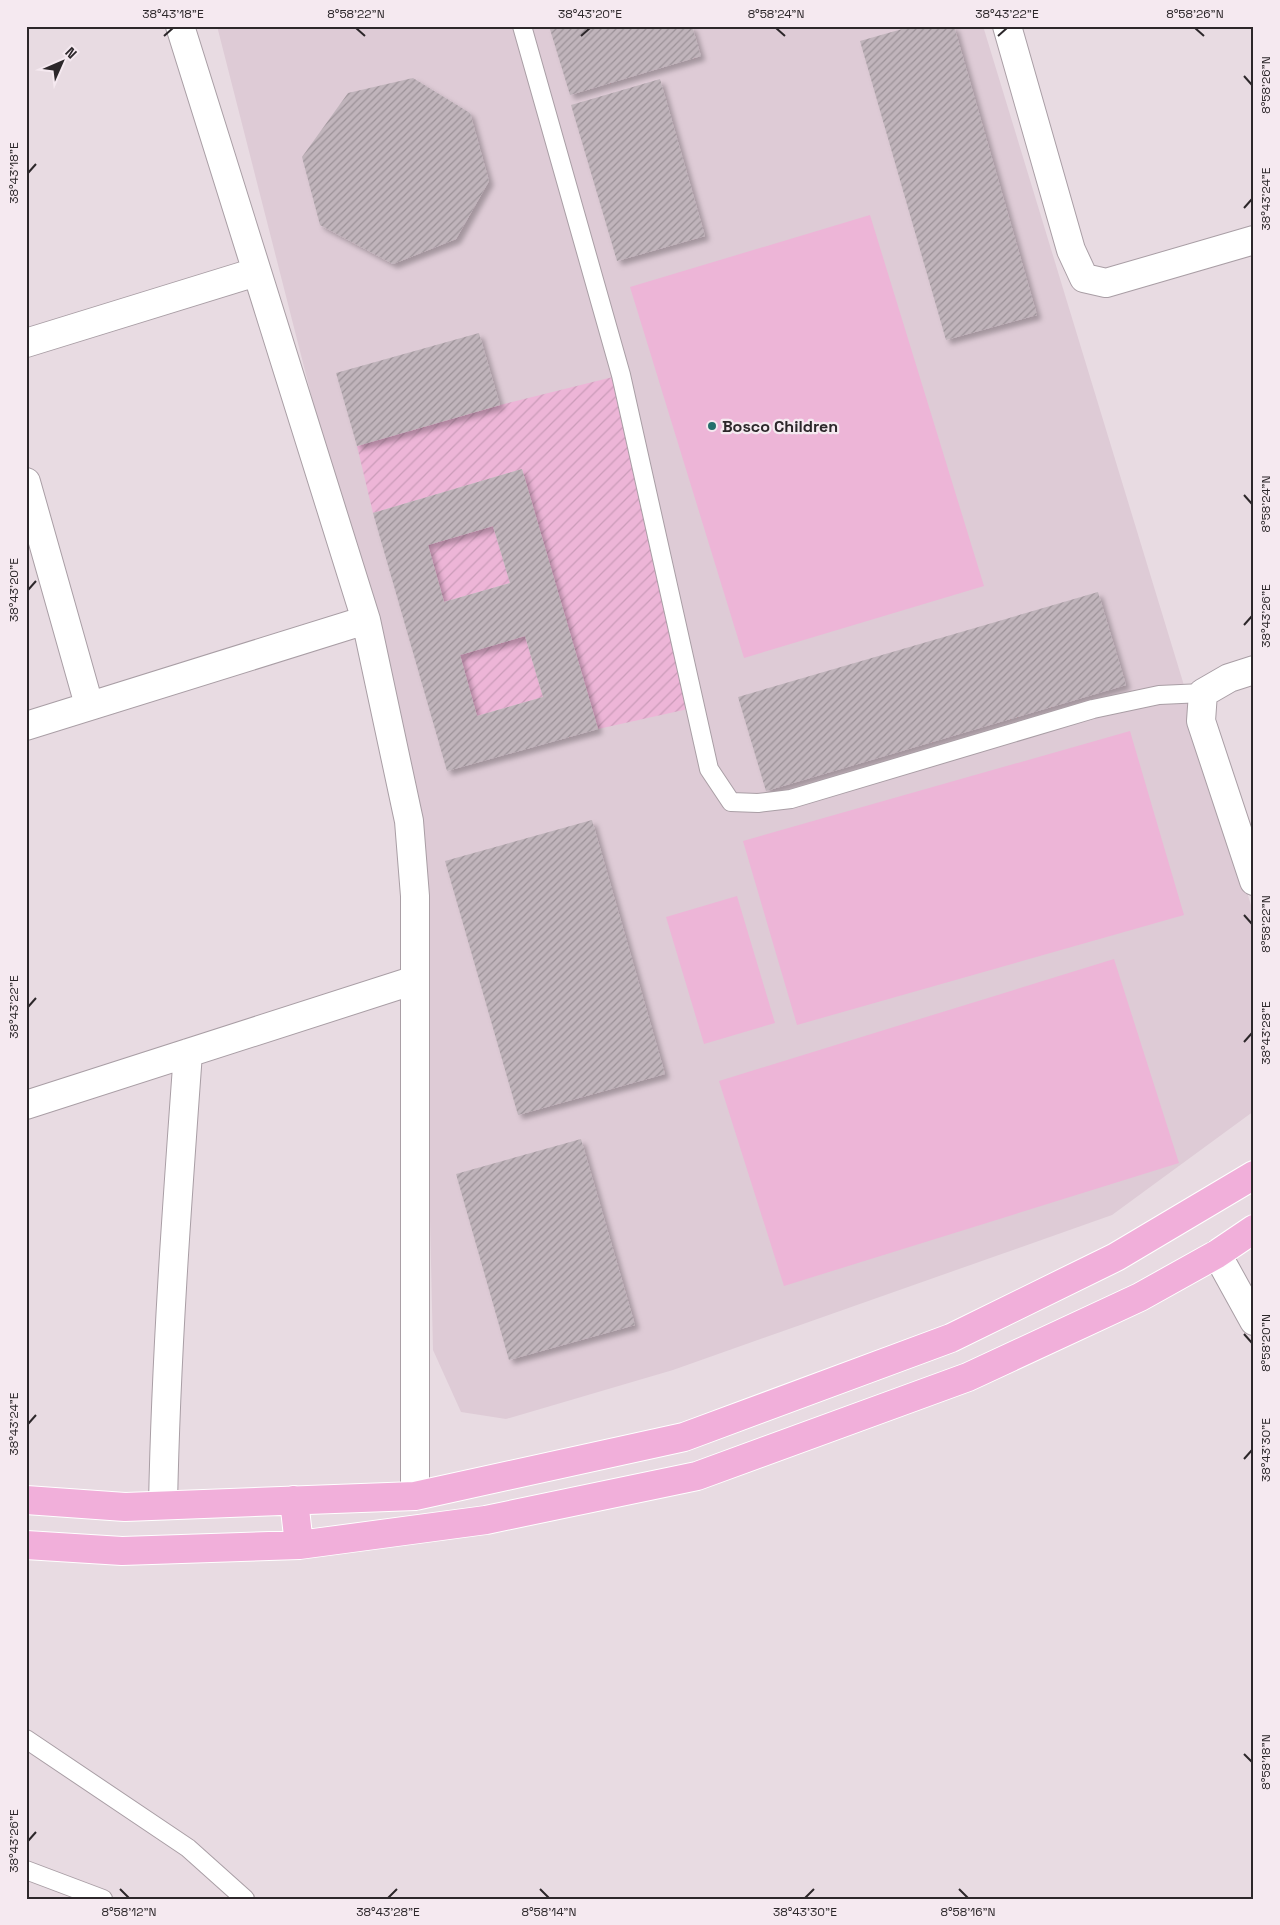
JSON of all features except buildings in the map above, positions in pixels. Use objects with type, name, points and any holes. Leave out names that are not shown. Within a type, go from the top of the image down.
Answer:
[{"type":"main road","points":[[26,1500],[124,1507],[415,1496],[684,1437],[942,1341],[1116,1257],[1254,1175]]},
{"type":"main road","points":[[26,1546],[122,1551],[299,1544],[486,1520],[697,1476],[968,1377],[1140,1297],[1216,1254],[1254,1229]]},
{"type":"main road","points":[[294,1500],[299,1544]]},
{"type":"street","points":[[180,26],[366,620],[409,821],[415,896],[415,1496]]},
{"type":"street","points":[[1007,26],[1071,250],[1084,278],[1106,284],[1254,240]]},
{"type":"street","points":[[26,343],[256,272]]},
{"type":"street","points":[[26,482],[89,705]]},
{"type":"street","points":[[26,726],[366,620]]},
{"type":"street","points":[[1254,670],[1230,678],[1203,693],[1201,721],[1254,882]]},
{"type":"street","points":[[26,1105],[415,980]]},
{"type":"street","points":[[163,1505],[165,1395],[188,1053]]},
{"type":"street","points":[[1216,1254],[1254,1321]]},
{"type":"lane","points":[[522,26],[620,375],[709,769],[731,802],[758,803],[791,799],[1093,709],[1159,695],[1203,693]]},
{"type":"lane","points":[[26,1739],[188,1848],[245,1899]]},
{"type":"lane","points":[[26,1870],[104,1899]]},
{"type":"shaded area","name":"Bosco Children","points":[[217,26],[983,26],[1254,915],[1254,1111],[1112,1215],[673,1370],[506,1419],[461,1412],[433,1350],[421,825]]},
{"type":"shaded area","points":[[870,215],[984,586],[744,658],[630,287]]},
{"type":"shaded area","points":[[621,375],[697,707],[598,729],[522,469],[373,513],[357,446],[500,405]]},
{"type":"shaded area","points":[[493,526],[510,583],[444,602],[428,545]]},
{"type":"shaded area","points":[[525,636],[543,697],[477,716],[460,655]]},
{"type":"shaded area","points":[[1130,731],[1184,915],[797,1025],[743,841]]},
{"type":"shaded area","points":[[737,896],[775,1023],[704,1044],[666,917]]},
{"type":"shaded area","points":[[1114,959],[1179,1163],[784,1286],[719,1081]]},
{"type":"place","name":"Bosco Children","points":[[712,426]]}]
